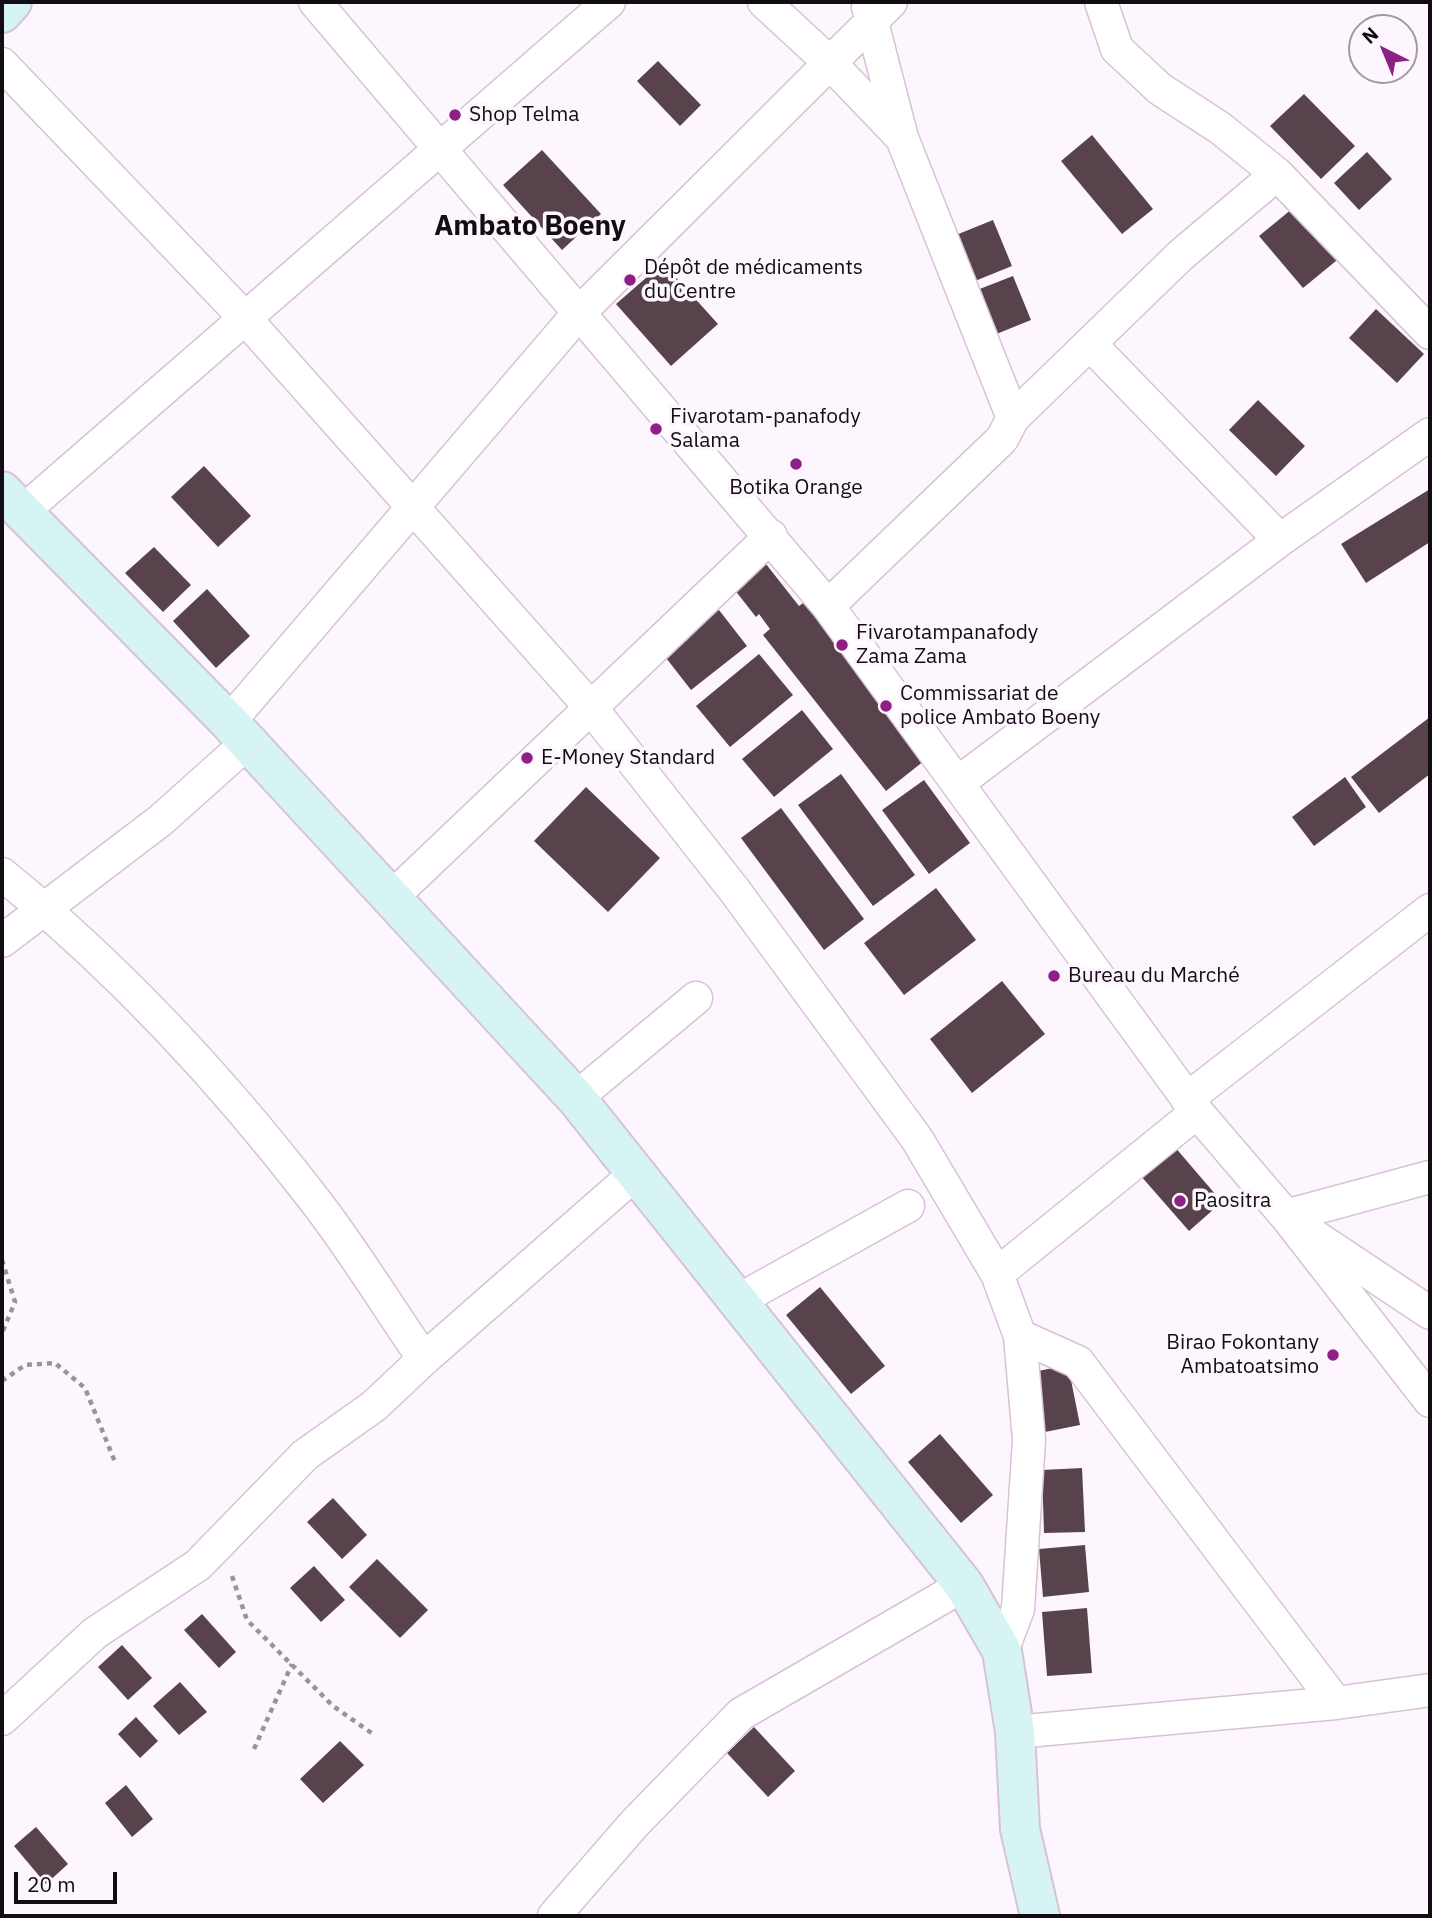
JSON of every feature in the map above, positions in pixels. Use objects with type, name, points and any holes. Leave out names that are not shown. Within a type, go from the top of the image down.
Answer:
[{"type":"street","points":[[2,13],[12,2]]},
{"type":"street","points":[[314,2],[828,606],[959,782],[1192,1105],[1286,1216],[1430,1401]]},
{"type":"street","points":[[610,2],[244,317],[8,502],[238,732],[576,1098],[964,1585],[1002,1651],[1015,1732],[1020,1829],[1040,1916]]},
{"type":"street","points":[[764,2],[830,62],[902,138]]},
{"type":"street","points":[[1101,2],[1117,49],[1160,89],[1220,128],[1278,174],[1430,333]]},
{"type":"street","points":[[2,941],[160,820],[238,732],[414,505],[579,313],[830,62],[876,9]]},
{"type":"street","points":[[876,9],[902,138],[1013,418]]},
{"type":"street","points":[[2,64],[244,317],[414,505],[592,709],[734,891],[917,1139],[997,1274],[1020,1336],[1028,1453],[1018,1609],[1002,1651]]},
{"type":"street","points":[[828,606],[1002,439],[1013,418],[1181,255],[1278,174]]},
{"type":"street","points":[[1091,345],[1280,540]]},
{"type":"street","points":[[959,782],[1280,540],[1430,434]]},
{"type":"street","points":[[391,898],[771,536]]},
{"type":"street","points":[[2,874],[44,909],[189,1048],[314,1199],[424,1359]]},
{"type":"street","points":[[997,1274],[1192,1105],[1430,910]]},
{"type":"street","points":[[576,1098],[696,998]]},
{"type":"street","points":[[2,1719],[95,1633],[198,1565],[305,1455],[374,1406],[635,1174]]},
{"type":"street","points":[[1286,1216],[1430,1177]]},
{"type":"street","points":[[737,1301],[908,1206]]},
{"type":"street","points":[[1286,1216],[1430,1313]]},
{"type":"street","points":[[1020,1336],[1078,1362],[1336,1703]]},
{"type":"street","points":[[554,1916],[634,1824],[741,1714],[964,1585]]},
{"type":"street","points":[[1015,1732],[1336,1703],[1430,1690]]},
{"type":"path","points":[[2,1259],[15,1301],[2,1333]]},
{"type":"path","points":[[2,1381],[25,1364],[55,1363],[85,1388],[115,1462]]},
{"type":"path","points":[[220,1542],[247,1620],[334,1706],[373,1734]]},
{"type":"path","points":[[254,1749],[292,1664]]},
{"type":"building","points":[[658,61],[701,105],[680,126],[637,81]]},
{"type":"building","points":[[1304,94],[1355,146],[1321,179],[1270,126]]},
{"type":"building","points":[[1092,135],[1153,209],[1122,234],[1061,161]]},
{"type":"building","points":[[542,150],[601,214],[562,250],[503,185]]},
{"type":"building","points":[[1367,152],[1392,179],[1359,210],[1334,183]]},
{"type":"building","points":[[1298,204],[1342,256],[1303,288],[1259,236]]},
{"type":"building","points":[[993,220],[1012,266],[975,281],[956,235]]},
{"type":"building","points":[[663,263],[718,324],[671,366],[616,304]]},
{"type":"building","points":[[1013,276],[1031,320],[994,335],[977,290]]},
{"type":"building","points":[[1376,309],[1424,354],[1397,383],[1349,338]]},
{"type":"building","points":[[1258,400],[1305,446],[1276,476],[1229,430]]},
{"type":"building","points":[[204,466],[251,516],[218,547],[171,497]]},
{"type":"building","points":[[1430,489],[1430,542],[1366,583],[1341,544]]},
{"type":"building","points":[[154,547],[191,585],[163,612],[125,573]]},
{"type":"building","points":[[766,564],[799,606],[806,601],[929,757],[886,791],[763,635],[770,629],[759,614],[756,617],[734,589]]},
{"type":"building","points":[[207,589],[250,636],[216,668],[173,621]]},
{"type":"building","points":[[719,610],[747,646],[691,690],[663,654]]},
{"type":"building","points":[[759,654],[793,695],[730,747],[696,706]]},
{"type":"building","points":[[802,710],[833,749],[774,797],[742,759]]},
{"type":"building","points":[[1430,717],[1430,774],[1379,813],[1351,777]]},
{"type":"building","points":[[841,774],[915,875],[873,906],[798,805]]},
{"type":"building","points":[[1345,777],[1366,807],[1314,846],[1292,817]]},
{"type":"building","points":[[924,780],[970,843],[929,874],[882,810]]},
{"type":"building","points":[[586,787],[660,858],[608,912],[534,841]]},
{"type":"building","points":[[781,808],[864,919],[824,950],[741,838]]},
{"type":"building","points":[[936,888],[976,940],[904,995],[864,943]]},
{"type":"building","points":[[1002,981],[1045,1034],[972,1093],[930,1039]]},
{"type":"building","points":[[1174,1146],[1222,1202],[1189,1231],[1140,1175]]},
{"type":"building","points":[[820,1287],[885,1366],[851,1394],[786,1315]]},
{"type":"building","points":[[1068,1365],[1080,1425],[1040,1433],[1028,1373]]},
{"type":"building","points":[[940,1434],[993,1495],[961,1523],[908,1462]]},
{"type":"building","points":[[1082,1468],[1085,1532],[1044,1533],[1042,1470]]},
{"type":"building","points":[[333,1498],[367,1535],[342,1559],[307,1522]]},
{"type":"building","points":[[1085,1545],[1089,1592],[1043,1597],[1039,1549]]},
{"type":"building","points":[[377,1559],[428,1610],[400,1638],[349,1587]]},
{"type":"building","points":[[314,1566],[345,1600],[321,1622],[290,1588]]},
{"type":"building","points":[[1087,1608],[1092,1673],[1047,1676],[1042,1612]]},
{"type":"building","points":[[202,1614],[236,1652],[219,1668],[184,1630]]},
{"type":"building","points":[[122,1645],[152,1678],[128,1700],[98,1667]]},
{"type":"building","points":[[180,1682],[207,1712],[179,1735],[153,1706]]},
{"type":"building","points":[[136,1717],[158,1741],[140,1758],[118,1734]]},
{"type":"building","points":[[754,1727],[795,1771],[768,1797],[727,1753]]},
{"type":"building","points":[[340,1741],[364,1765],[323,1803],[300,1779]]},
{"type":"building","points":[[126,1785],[153,1819],[132,1837],[105,1803]]},
{"type":"building","points":[[36,1827],[68,1864],[46,1884],[14,1846]]},
{"type":"place","name":"Shop Telma","points":[[455,115]]},
{"type":"place","name":"Dépôt de médicaments du Centre","points":[[630,280]]},
{"type":"place","name":"Fivarotam-panafody Salama","points":[[656,429]]},
{"type":"place","name":"Botika Orange","points":[[796,464]]},
{"type":"place","name":"Fivarotampanafody Zama Zama","points":[[842,645]]},
{"type":"place","name":"Commissariat de police Ambato Boeny","points":[[886,706]]},
{"type":"place","name":"E-Money Standard","points":[[527,758]]},
{"type":"place","name":"Bureau du Marché","points":[[1054,976]]},
{"type":"place","name":"Paositra","points":[[1180,1201]]},
{"type":"place","name":"Birao Fokontany Ambatoatsimo","points":[[1333,1355]]},
{"type":"district","name":"Ambato Boeny","points":[[530,227]]}]
